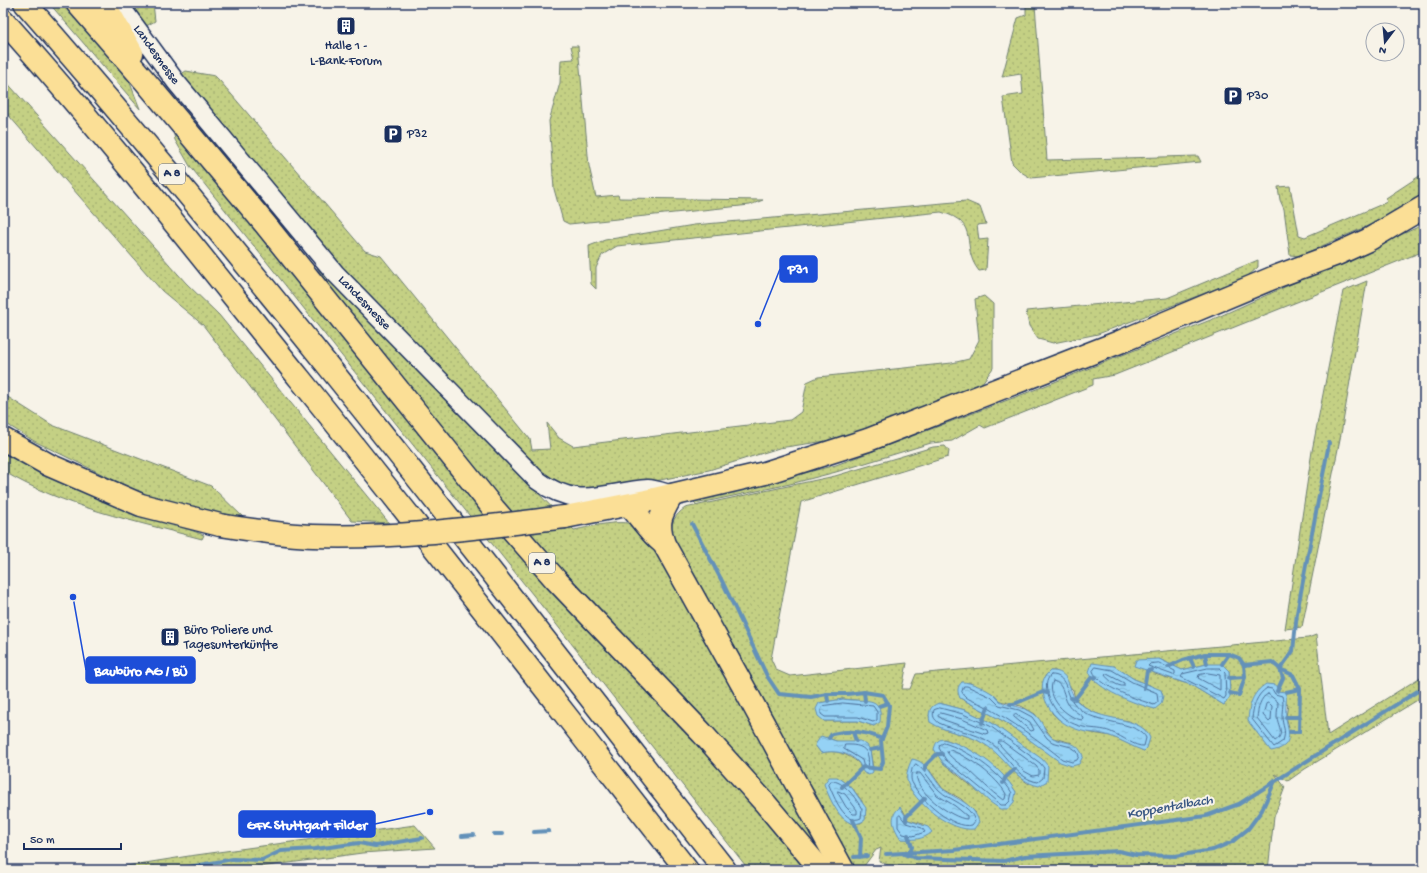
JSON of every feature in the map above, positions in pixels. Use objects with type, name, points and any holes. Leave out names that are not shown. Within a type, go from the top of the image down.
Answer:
[{"type":"main road","name":"A 8","points":[[25,3],[120,112],[315,348],[726,870]]},
{"type":"main road","points":[[77,3],[145,82]]},
{"type":"main road","points":[[104,3],[125,40],[145,82]]},
{"type":"main road","name":"A 8","points":[[3,20],[110,144],[228,288],[415,523],[687,870]]},
{"type":"main road","name":"A 8","points":[[145,82],[265,224],[494,509],[561,585],[718,749],[821,870]]},
{"type":"main road","points":[[3,439],[49,465],[140,505],[220,525],[268,533],[356,537],[431,532],[566,518],[629,505],[765,473],[868,440],[920,421],[1337,254],[1368,240],[1424,207]]},
{"type":"main road","points":[[672,495],[660,517],[659,524],[664,544],[843,870]]},
{"type":"main road","points":[[629,505],[642,519],[651,533],[664,544]]},
{"type":"street","name":"Landesmesse","points":[[118,3],[176,82],[335,272],[537,480],[551,490],[567,496],[585,498],[649,489],[672,495]]},
{"type":"green space","points":[[49,3],[65,3],[69,7],[127,75],[140,109]]},
{"type":"green space","points":[[122,3],[153,3],[155,21],[141,29]]},
{"type":"green space","points":[[1035,5],[1047,160],[1198,156],[1201,162],[1031,178],[1021,172],[1012,163],[1003,97],[1023,94],[1021,74],[1002,77],[1018,18],[1026,15],[1026,6]]},
{"type":"green space","points":[[571,46],[578,46],[589,166],[596,197],[618,195],[619,198],[763,200],[750,205],[579,223],[569,224],[563,221],[554,189],[549,121],[560,83],[561,60],[574,59]]},
{"type":"green space","points":[[186,71],[215,76],[365,251],[381,256],[530,439],[532,450],[550,449],[547,423],[559,438],[573,446],[790,420],[801,412],[807,382],[818,377],[952,363],[969,359],[979,340],[975,299],[984,296],[993,304],[993,368],[982,383],[867,429],[826,441],[779,448],[709,470],[592,494],[549,484],[337,267],[178,76]]},
{"type":"green space","points":[[3,78],[186,283],[219,315],[389,523],[352,521],[203,325],[162,291],[3,109]]},
{"type":"green space","points":[[172,125],[810,870],[749,870],[549,615],[190,166],[175,140]]},
{"type":"green space","points":[[1424,173],[1424,194],[1422,196],[1379,221],[1299,256],[1290,255],[1284,209],[1280,200],[1278,187],[1290,186],[1299,235],[1305,237],[1387,202],[1386,198]]},
{"type":"green space","points":[[966,201],[980,207],[986,224],[977,225],[979,240],[988,239],[986,270],[979,271],[973,262],[966,229],[961,222],[954,217],[941,212],[617,246],[602,255],[596,268],[596,289],[591,284],[589,246],[605,240],[694,225]]},
{"type":"green space","points":[[1424,223],[1424,251],[1115,375],[1093,379],[1093,385],[985,428],[980,425],[952,441],[931,443],[836,472],[790,484],[695,504],[694,501],[836,465],[1042,387],[1218,317],[1416,228]]},
{"type":"green space","points":[[1258,260],[1258,267],[1247,277],[1098,334],[1053,343],[1038,339],[1029,326],[1026,311],[1167,298]]},
{"type":"green space","points":[[319,265],[373,324],[574,530],[610,523],[629,523],[637,526],[646,533],[663,561],[826,862],[547,559],[368,341],[317,268]]},
{"type":"green space","points":[[1367,281],[1341,434],[1302,627],[1285,629],[1312,451],[1343,291]]},
{"type":"green space","points":[[3,394],[52,425],[211,486],[246,520],[161,503],[34,441],[3,422]]},
{"type":"green space","points":[[945,446],[949,451],[948,457],[801,502],[771,659],[776,670],[790,676],[907,663],[902,689],[910,689],[916,674],[1308,638],[1316,635],[1328,735],[1424,675],[1424,696],[1288,781],[1275,774],[1285,787],[1274,817],[1268,870],[981,870],[888,865],[879,861],[881,848],[876,850],[861,870],[855,870],[679,557],[672,537],[672,525],[674,519],[685,508],[835,476],[933,447]],"holes":[[[1159,659],[1182,670],[1207,664],[1229,671],[1230,697],[1224,705],[1191,685],[1155,674]],[[1114,666],[1134,679],[1150,685],[1155,709],[1130,700],[1106,688],[1091,678]],[[1050,671],[1056,671],[1073,690],[1075,699],[1089,710],[1104,717],[1129,721],[1145,730],[1144,751],[1111,736],[1086,732],[1058,719],[1052,713],[1045,676]],[[968,682],[993,694],[1000,701],[1021,706],[1035,714],[1053,738],[1072,743],[1050,754],[1005,722],[960,698]],[[843,699],[865,701],[874,726],[858,721],[824,721],[820,703]],[[939,703],[965,710],[992,723],[1042,760],[1029,784],[990,747],[970,737],[937,726],[931,722],[929,715]],[[1288,704],[1286,717],[1289,727],[1264,743],[1262,738],[1248,721]],[[826,737],[870,750],[873,768],[861,770],[859,763],[850,757],[841,753],[821,753],[815,745]],[[944,739],[965,747],[984,759],[1002,774],[1016,792],[1000,809],[943,763]],[[930,771],[943,789],[961,799],[976,813],[931,811],[909,787],[907,776]],[[837,777],[852,788],[862,801],[861,823],[850,823],[833,803],[829,795]],[[903,810],[908,820],[923,824],[919,838],[901,839]]]},
{"type":"green space","points":[[3,452],[52,478],[204,535],[202,539],[125,519],[75,504],[50,494],[26,484],[3,471]]},
{"type":"green space","points":[[415,825],[435,848],[362,853],[238,870],[101,870],[189,856]]},
{"type":"water","points":[[1159,659],[1182,670],[1207,664],[1222,664],[1229,671],[1230,697],[1224,705],[1191,685],[1134,666],[1136,660]]},
{"type":"water","points":[[1092,663],[1114,666],[1134,679],[1161,690],[1163,696],[1161,704],[1155,709],[1128,700],[1108,690],[1093,679],[1089,672]]},
{"type":"water","points":[[1050,671],[1062,673],[1068,681],[1076,700],[1089,710],[1140,726],[1146,731],[1150,738],[1147,748],[1144,751],[1107,735],[1078,730],[1058,719],[1049,708],[1042,687],[1043,681]]},
{"type":"water","points":[[962,682],[970,683],[982,688],[993,694],[1000,701],[1030,711],[1040,720],[1050,736],[1058,740],[1071,743],[1077,747],[1083,756],[1079,764],[1072,766],[1060,762],[1005,722],[960,698],[958,689]]},
{"type":"water","points":[[1266,684],[1276,685],[1277,691],[1286,692],[1286,715],[1289,734],[1287,743],[1278,749],[1271,751],[1248,721],[1249,710],[1254,695]]},
{"type":"water","points":[[843,699],[865,700],[875,703],[880,713],[880,722],[874,726],[858,721],[824,721],[818,716],[816,709],[819,703]]},
{"type":"water","points":[[939,703],[965,710],[992,723],[1042,759],[1048,766],[1047,781],[1039,786],[1030,783],[1016,774],[998,755],[978,740],[943,729],[930,722],[930,710],[933,706]]},
{"type":"water","points":[[821,736],[836,741],[860,741],[867,745],[870,750],[873,772],[869,775],[864,773],[858,762],[846,754],[836,752],[821,753],[815,745]]},
{"type":"water","points":[[943,739],[975,752],[1002,774],[1016,792],[1014,802],[1008,809],[1000,809],[990,802],[961,776],[943,763],[934,749],[937,742]]},
{"type":"water","points":[[912,759],[918,760],[922,763],[943,789],[964,802],[973,810],[979,822],[974,829],[965,829],[946,822],[920,801],[913,793],[907,779],[908,769]]},
{"type":"water","points":[[829,777],[837,777],[852,788],[866,808],[865,820],[857,823],[851,823],[844,819],[834,806],[824,784]]},
{"type":"water","points":[[900,807],[908,820],[928,827],[932,832],[925,837],[918,839],[901,839],[893,823],[894,815]]},
{"type":"waterway","points":[[1277,691],[1283,678],[1280,669],[1293,651],[1297,613],[1329,443]]},
{"type":"waterway","points":[[692,524],[723,583],[767,676],[779,694],[811,697],[827,694],[864,692],[883,695],[889,705],[887,727],[881,741],[883,762],[880,769],[863,767],[842,787]]},
{"type":"waterway","points":[[1205,654],[1207,664]]},
{"type":"waterway","points":[[1168,667],[1183,660],[1205,654],[1229,654],[1239,658],[1244,665],[1272,662],[1280,669],[1293,675],[1300,689],[1299,732],[1290,732]]},
{"type":"waterway","points":[[1222,664],[1229,654]]},
{"type":"waterway","points":[[1190,658],[1194,667]]},
{"type":"waterway","points":[[1229,678],[1245,677],[1244,665]]},
{"type":"waterway","points":[[1144,688],[1147,671],[1152,670]]},
{"type":"waterway","points":[[1071,698],[1075,699],[1091,678],[1096,677]]},
{"type":"waterway","points":[[1230,693],[1239,695],[1245,677]]},
{"type":"waterway","name":"Koppentalbach","points":[[886,854],[954,850],[1206,816],[1239,804],[1424,687]]},
{"type":"waterway","points":[[1286,692],[1300,689]]},
{"type":"waterway","points":[[864,692],[865,701]]},
{"type":"waterway","points":[[1010,704],[1014,704],[1043,692],[1047,693]]},
{"type":"waterway","points":[[827,694],[828,701]]},
{"type":"waterway","points":[[879,706],[888,703]]},
{"type":"waterway","points":[[982,723],[988,707]]},
{"type":"waterway","points":[[1286,717],[1300,717]]},
{"type":"waterway","points":[[829,738],[832,734],[851,732],[870,734],[882,739]]},
{"type":"waterway","points":[[853,732],[856,741]]},
{"type":"waterway","points":[[870,750],[881,748]]},
{"type":"waterway","points":[[925,770],[925,766],[937,754],[942,754]]},
{"type":"waterway","points":[[1003,783],[1005,778],[1015,769]]},
{"type":"waterway","points":[[904,854],[916,858],[1004,861],[1025,856],[1119,851],[1136,855],[1175,856],[1213,850],[1232,842],[1248,829],[1262,810],[1275,781]]},
{"type":"waterway","points":[[906,821],[906,817],[925,798]]},
{"type":"waterway","points":[[853,820],[861,838],[860,857]]},
{"type":"waterway","name":"Koppentalbach","points":[[534,832],[549,831]]},
{"type":"waterway","name":"Koppentalbach","points":[[494,834],[502,834]]},
{"type":"waterway","name":"Koppentalbach","points":[[462,836],[474,835]]},
{"type":"waterway","points":[[908,835],[912,847],[909,853]]},
{"type":"waterway","name":"Koppentalbach","points":[[173,870],[233,859],[262,860],[281,851],[315,849],[359,843],[375,846],[422,838]]},
{"type":"waterway","name":"Koppentalbach","points":[[854,857],[867,856]]},
{"type":"waterway","name":"Koppentalbach","points":[[150,870],[158,870]]},
{"type":"place","name":"Halle 1 - L-Bank-Forum","points":[[346,26]]},
{"type":"place","name":"P30","points":[[1233,96]]},
{"type":"place","name":"P32","points":[[393,134]]},
{"type":"place","name":"P31","points":[[758,324]]},
{"type":"place","name":"Baubüro AG / BÜ","points":[[73,597]]},
{"type":"place","name":"Büro Poliere und Tagesunterkünfte","points":[[170,637]]},
{"type":"place","name":"GFK Stuttgart Filder","points":[[430,812]]}]
